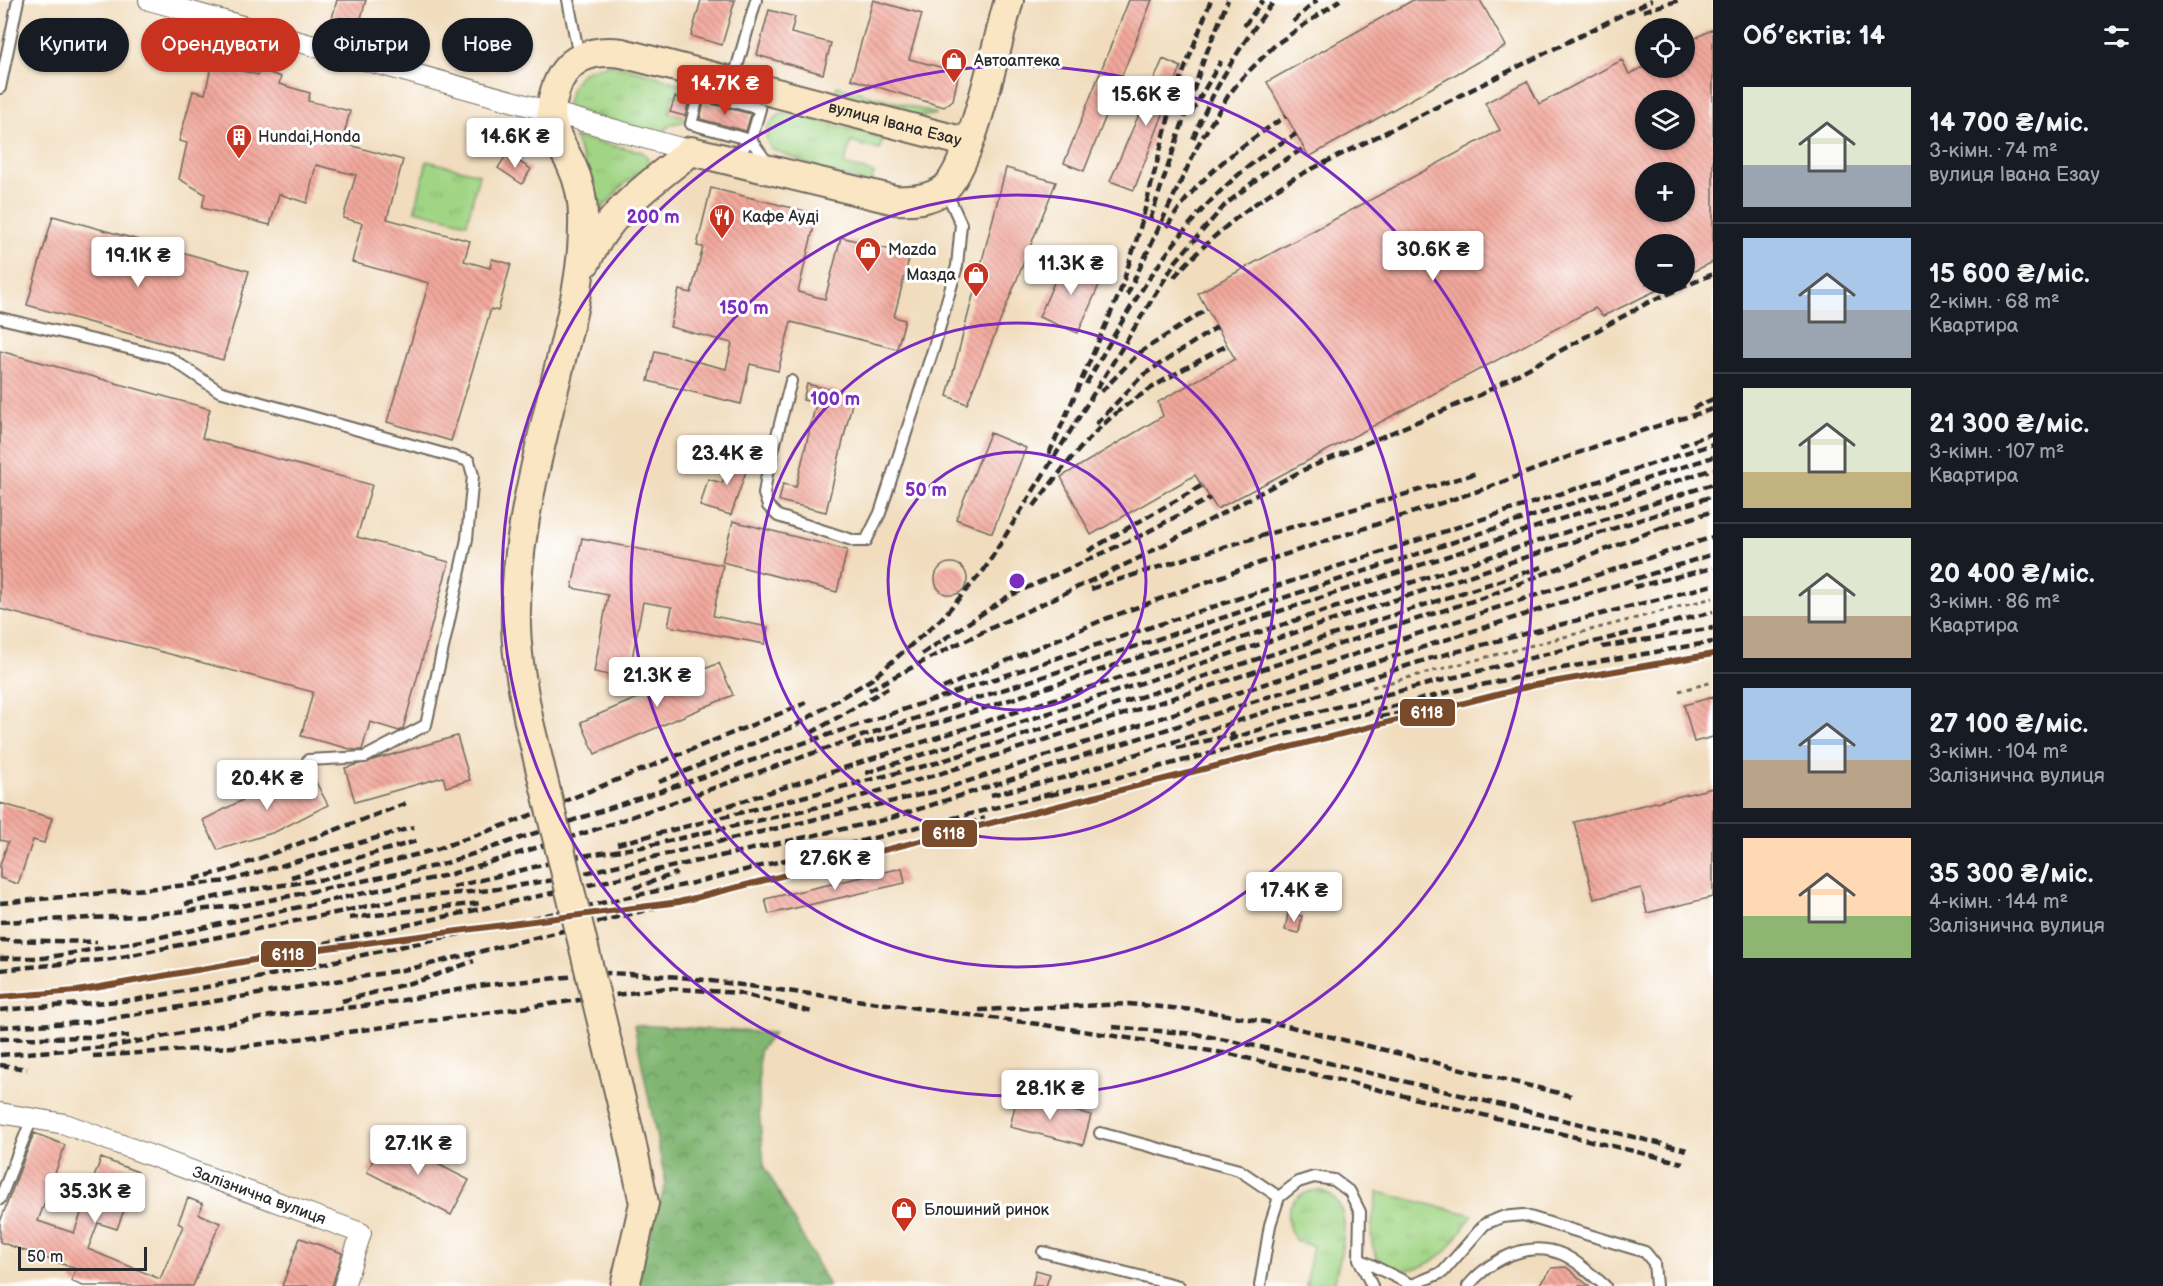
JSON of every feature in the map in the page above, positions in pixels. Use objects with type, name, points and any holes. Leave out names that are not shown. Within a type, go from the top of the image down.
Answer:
[{"type":"main road","points":[[969,143],[1009,0]]},
{"type":"main road","name":"вулиця Івана Езау","points":[[579,57],[603,51],[695,82],[733,81],[969,143],[956,176],[945,189]]},
{"type":"main road","points":[[579,57],[562,73],[552,100],[550,113],[555,132],[579,184],[584,224],[580,275],[526,514],[520,552],[516,626],[519,663],[529,722],[644,1203],[625,1286]]},
{"type":"main road","points":[[580,275],[593,246],[613,216],[691,138],[730,160],[895,200],[921,199],[945,189]]},
{"type":"street","points":[[149,0],[550,113],[691,138]]},
{"type":"street","name":"Залізнична вулиця","points":[[0,1113],[65,1124],[361,1233],[344,1286]]},
{"type":"lane","points":[[0,88],[18,0]]},
{"type":"lane","points":[[568,0],[579,57]]},
{"type":"lane","points":[[733,81],[756,0]]},
{"type":"lane","points":[[751,140],[691,138],[695,82],[760,109]]},
{"type":"lane","points":[[730,160],[751,140],[760,109],[784,94]]},
{"type":"lane","points":[[751,140],[772,170]]},
{"type":"lane","points":[[791,381],[767,474],[764,494],[768,506],[778,516],[855,541],[866,541],[880,513],[934,347],[957,266],[961,224],[945,189]]},
{"type":"lane","points":[[0,318],[170,358],[219,391],[469,461],[473,475],[467,539],[426,725],[365,757],[308,760]]},
{"type":"lane","points":[[0,1199],[32,1118]]},
{"type":"lane","points":[[1100,1133],[1239,1170],[1279,1197]]},
{"type":"lane","points":[[1260,1286],[1270,1225],[1279,1197],[1298,1182],[1314,1177],[1334,1180],[1350,1192],[1360,1212],[1359,1259],[1372,1286]]},
{"type":"lane","points":[[1359,1259],[1412,1285],[1443,1272],[1485,1224],[1502,1217],[1522,1215],[1645,1252],[1654,1263],[1656,1286]]},
{"type":"lane","points":[[1468,1286],[1488,1265],[1507,1256],[1525,1250],[1547,1249],[1566,1256],[1605,1286]]},
{"type":"lane","points":[[1043,1252],[1179,1286]]},
{"type":"path","points":[[1372,687],[1713,598]]},
{"type":"path","points":[[1679,692],[1713,682]]},
{"type":"green space","points":[[614,64],[669,80],[695,92],[693,100],[673,95],[669,113],[688,118],[687,121],[671,124],[660,135],[566,107],[572,87],[581,75],[594,68]]},
{"type":"green space","points":[[837,86],[937,114],[920,117],[834,94]]},
{"type":"green space","points":[[781,114],[792,114],[883,138],[880,150],[851,142],[844,164],[874,173],[871,184],[829,173],[772,149],[767,139],[767,130],[772,121]]},
{"type":"green space","points":[[574,137],[642,152],[648,158],[647,167],[625,183],[596,215],[593,184]]},
{"type":"green space","points":[[427,161],[479,174],[467,223],[415,210]]},
{"type":"green space","points":[[634,1025],[774,1033],[759,1051],[759,1112],[764,1165],[829,1286],[637,1286],[646,1245],[666,1184]]},
{"type":"green space","points":[[1318,1190],[1331,1196],[1339,1205],[1343,1217],[1344,1230],[1334,1286],[1306,1286],[1313,1246],[1296,1241],[1288,1223],[1289,1208],[1293,1201],[1307,1192]]},
{"type":"green space","points":[[1378,1192],[1473,1215],[1449,1248],[1436,1259],[1416,1268],[1395,1269],[1386,1266],[1378,1258],[1373,1247],[1372,1227]]},
{"type":"building","points":[[337,0],[366,0],[361,18],[332,18]]},
{"type":"building","points":[[701,0],[735,0],[722,45],[691,36]]},
{"type":"building","points":[[873,0],[922,14],[909,59],[959,72],[953,100],[944,107],[851,79]]},
{"type":"building","points":[[1129,0],[1152,0],[1084,171],[1064,163]]},
{"type":"building","points":[[1413,0],[1480,0],[1506,46],[1309,157],[1267,82]]},
{"type":"building","points":[[769,10],[795,17],[791,33],[831,43],[823,74],[757,55]]},
{"type":"building","points":[[1713,29],[1713,262],[1695,271],[1695,234],[1635,234],[1635,294],[1649,294],[1603,316],[1595,308],[1217,509],[1195,475],[1091,535],[1061,477],[1163,416],[1158,402],[1235,359],[1198,293],[1500,130],[1485,103],[1527,81],[1539,104],[1622,60],[1629,74],[1635,71],[1635,78],[1695,78],[1695,38]]},
{"type":"building","points":[[1163,59],[1181,67],[1134,190],[1110,181]]},
{"type":"building","points":[[210,72],[246,72],[258,75],[260,72],[267,72],[281,77],[279,84],[310,93],[308,101],[350,111],[342,143],[403,160],[387,219],[470,241],[464,261],[490,268],[492,259],[511,264],[498,311],[491,309],[451,441],[387,422],[429,283],[352,262],[362,223],[343,218],[356,175],[316,165],[307,203],[279,194],[270,225],[202,208],[205,194],[179,179],[187,143],[179,141],[193,91],[205,94]]},
{"type":"building","points":[[675,97],[689,101],[685,116],[670,112]]},
{"type":"building","points":[[704,102],[751,114],[746,131],[700,119]]},
{"type":"building","points":[[507,154],[531,169],[522,184],[498,168]]},
{"type":"building","points":[[1006,168],[1056,182],[967,404],[947,396]]},
{"type":"building","points":[[711,188],[817,214],[798,292],[825,299],[841,237],[910,255],[894,317],[905,320],[897,349],[791,322],[778,371],[750,364],[741,404],[648,381],[655,351],[726,369],[732,343],[670,327],[679,290],[691,293],[703,247],[697,246]]},
{"type":"building","points":[[53,216],[249,271],[223,360],[27,305]]},
{"type":"building","points":[[1064,260],[1103,276],[1078,333],[1039,317]]},
{"type":"building","points":[[0,351],[210,409],[202,438],[372,485],[357,537],[449,562],[403,729],[399,731],[370,722],[362,750],[301,736],[313,692],[0,609]]},
{"type":"building","points":[[807,384],[854,395],[826,512],[779,501],[783,484],[796,487],[816,403],[803,400]]},
{"type":"building","points":[[990,433],[1026,448],[992,533],[956,519]]},
{"type":"building","points":[[734,451],[751,457],[731,515],[700,506],[708,479],[722,483]]},
{"type":"building","points":[[733,521],[847,550],[837,592],[722,562]]},
{"type":"building","points":[[582,538],[723,565],[713,616],[768,627],[765,644],[668,626],[672,607],[643,602],[628,679],[594,672],[608,595],[572,588]]},
{"type":"building","points":[[951,563],[962,568],[967,579],[962,590],[951,595],[940,590],[935,579],[940,568]]},
{"type":"building","points":[[719,663],[733,695],[595,754],[581,722]]},
{"type":"building","points":[[1713,697],[1713,737],[1694,742],[1684,705]]},
{"type":"building","points":[[457,736],[470,780],[446,787],[443,777],[355,802],[345,768]]},
{"type":"building","points":[[308,767],[328,805],[275,832],[218,850],[203,820]]},
{"type":"building","points":[[1713,788],[1713,897],[1647,913],[1641,888],[1594,899],[1574,822]]},
{"type":"building","points":[[0,803],[52,818],[44,843],[33,840],[18,884],[0,878],[0,865],[8,842],[0,840]]},
{"type":"building","points":[[902,868],[905,883],[769,914],[765,899]]},
{"type":"building","points":[[1288,913],[1302,916],[1299,933],[1285,930]]},
{"type":"building","points":[[1017,1097],[1091,1115],[1083,1145],[1010,1127]]},
{"type":"building","points":[[34,1133],[65,1145],[38,1221],[74,1233],[101,1158],[138,1172],[117,1229],[98,1223],[88,1249],[160,1279],[183,1226],[178,1223],[188,1198],[203,1204],[199,1214],[220,1223],[193,1286],[83,1286],[71,1281],[76,1269],[0,1242],[0,1222]]},
{"type":"building","points":[[385,1137],[469,1180],[451,1215],[367,1172]]},
{"type":"building","points":[[300,1238],[342,1253],[332,1286],[282,1286]]},
{"type":"building","points":[[1566,1267],[1589,1286],[1538,1286],[1552,1268]]},
{"type":"building","points":[[1036,1270],[1050,1274],[1046,1286],[1032,1286]]},
{"type":"railway","points":[[1049,454],[1120,292],[1139,232],[1174,97],[1211,0]]},
{"type":"railway","points":[[1150,220],[1204,59],[1228,0]]},
{"type":"railway","points":[[1244,26],[1263,0]]},
{"type":"railway","points":[[1193,139],[1229,66],[1275,0]]},
{"type":"railway","points":[[1293,22],[1317,0]]},
{"type":"railway","points":[[1127,295],[1199,143],[1228,96],[1242,78],[1275,45],[1340,0]]},
{"type":"railway","points":[[1174,277],[1231,222],[1296,177],[1652,0]]},
{"type":"railway","points":[[1643,11],[1680,0]]},
{"type":"railway","points":[[1191,113],[1221,61]]},
{"type":"railway","points":[[1167,227],[1191,193],[1220,165],[1286,116]]},
{"type":"railway","points":[[1086,384],[1151,277],[1200,213],[1228,184],[1260,158],[1296,134]]},
{"type":"railway","points":[[659,782],[793,727],[872,679],[941,619],[984,570],[1176,261],[1225,205],[1263,174],[1304,148]]},
{"type":"railway","points":[[869,690],[949,648],[1139,558],[1301,471],[1480,395],[1649,302],[1713,274]]},
{"type":"railway","points":[[1101,392],[1139,353],[1207,309]]},
{"type":"railway","points":[[1096,424],[1143,375],[1217,327]]},
{"type":"railway","points":[[1034,506],[1078,451],[1115,414],[1152,388],[1227,345]]},
{"type":"railway","points":[[1693,408],[1713,399]]},
{"type":"railway","points":[[943,688],[1105,619],[1256,564],[1481,490],[1615,439],[1713,409]]},
{"type":"railway","points":[[1680,446],[1713,433]]},
{"type":"railway","points":[[0,922],[136,916],[246,905],[440,865],[1108,641],[1713,444]]},
{"type":"railway","points":[[0,958],[44,958],[142,941],[448,875],[594,830],[859,737],[1713,457]]},
{"type":"railway","points":[[852,747],[945,721],[1713,469]]},
{"type":"railway","points":[[1091,589],[1477,473]]},
{"type":"railway","points":[[715,810],[1713,484]]},
{"type":"railway","points":[[1088,551],[1201,486]]},
{"type":"railway","points":[[866,773],[1713,496]]},
{"type":"railway","points":[[922,654],[1007,597],[1142,535],[1210,498]]},
{"type":"railway","points":[[1662,528],[1713,511]]},
{"type":"railway","points":[[453,887],[575,857],[642,847],[840,802],[939,774],[1485,597],[1668,525]]},
{"type":"railway","points":[[0,970],[112,959],[407,898],[491,890],[559,879],[941,790],[1713,537]]},
{"type":"railway","points":[[258,958],[888,819],[1713,554]]},
{"type":"railway","points":[[617,844],[936,763],[1542,567]]},
{"type":"railway","points":[[1634,587],[1713,568]]},
{"type":"railway","points":[[1069,776],[1428,659],[1713,585]]},
{"type":"railway","points":[[1229,740],[1293,718],[1713,612]]},
{"type":"railway","points":[[1602,647],[1713,628]]},
{"type":"railway","points":[[1050,795],[1449,692],[1551,670],[1713,642]]},
{"type":"railway","points":[[811,733],[888,688]]},
{"type":"railway","points":[[1380,717],[1474,700]]},
{"type":"railway","points":[[185,904],[242,891],[325,879],[437,849],[511,823],[806,703]]},
{"type":"railway","points":[[1177,748],[1235,734]]},
{"type":"railway","points":[[991,795],[1075,775]]},
{"type":"railway","points":[[0,1010],[134,1000],[262,977],[693,883],[1058,792]]},
{"type":"railway","points":[[194,879],[231,869],[407,803]]},
{"type":"railway","points":[[930,838],[985,818]]},
{"type":"railway","points":[[0,903],[228,881],[414,827]]},
{"type":"railway","points":[[291,877],[420,840]]},
{"type":"railway","points":[[634,888],[677,873]]},
{"type":"railway","points":[[0,1027],[90,1022],[414,968],[679,902]]},
{"type":"railway","points":[[349,918],[480,903]]},
{"type":"railway","points":[[0,940],[97,942]]},
{"type":"railway","points":[[342,1001],[425,979],[474,961]]},
{"type":"railway","points":[[0,1055],[108,1047],[271,1016],[382,1004],[485,985],[608,973],[681,977],[1038,1024],[1230,1054],[1683,1163]]},
{"type":"railway","points":[[93,1056],[247,1046],[666,988],[739,993],[812,1012]]},
{"type":"railway","points":[[979,1010],[1129,1004],[1205,1011],[1283,1025],[1571,1096]]},
{"type":"railway","points":[[1113,1027],[1196,1034],[1275,1050],[1687,1150]]},
{"type":"railway","points":[[0,1039],[129,1036]]},
{"type":"railway","points":[[0,1065],[27,1069]]},
{"type":"transit line","name":"6118","points":[[0,997],[77,991],[305,951],[679,902],[1535,685],[1713,654]]},
{"type":"place","name":"Автоаптека","points":[[954,84]]},
{"type":"place","name":"Hundai,Honda","points":[[239,160]]},
{"type":"place","name":"Кафе Ауді","points":[[722,240]]},
{"type":"place","name":"Mazda","points":[[868,273]]},
{"type":"place","name":"Мазда","points":[[976,298]]},
{"type":"place","name":"Блошиний ринок","points":[[904,1233]]}]
